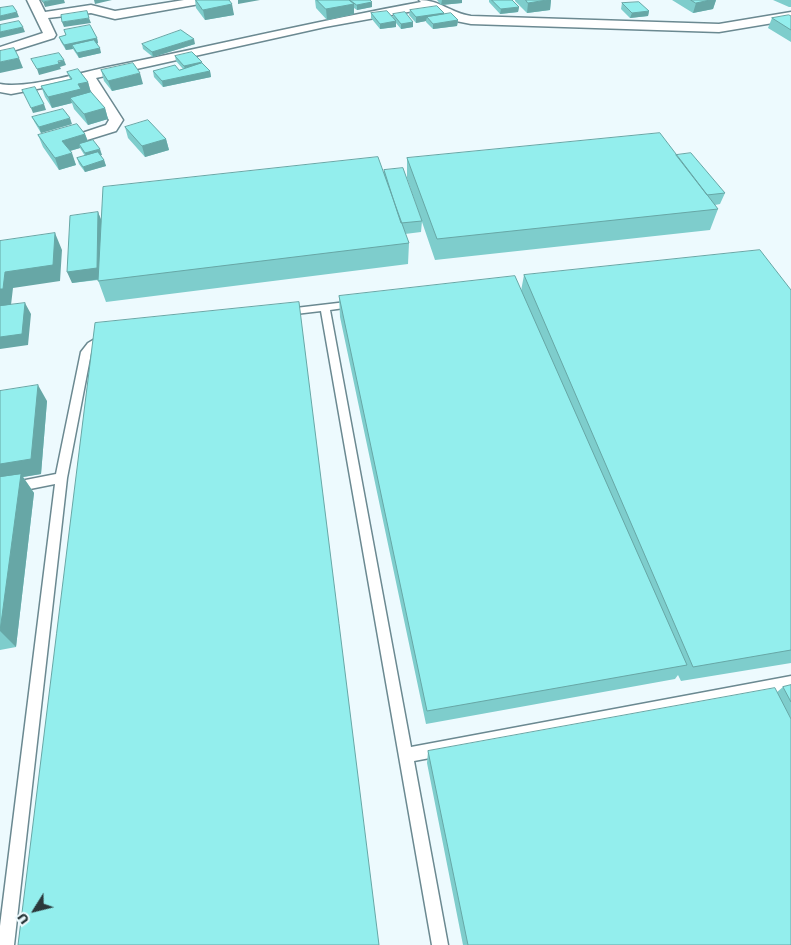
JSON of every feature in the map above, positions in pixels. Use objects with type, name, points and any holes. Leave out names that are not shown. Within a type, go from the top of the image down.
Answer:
[{"type":"street","points":[[0,51],[50,35],[33,0]]},
{"type":"street","points":[[40,16],[91,9],[115,15],[205,0]]},
{"type":"street","points":[[0,88],[12,90],[89,77],[355,16],[428,2],[463,20],[719,28],[791,16]]},
{"type":"street","points":[[87,136],[111,128],[116,120],[89,77]]},
{"type":"lane","points":[[277,313],[365,303]]},
{"type":"lane","points":[[325,308],[440,945]]},
{"type":"lane","points":[[6,945],[61,478],[86,352],[91,345],[113,332]]},
{"type":"lane","points":[[0,490],[61,478]]},
{"type":"lane","points":[[406,755],[791,683]]},
{"type":"building","points":[[196,0],[229,0],[232,4],[203,10]]},
{"type":"building","points":[[317,0],[349,0],[354,4],[326,9]]},
{"type":"building","points":[[350,0],[370,0],[372,2],[357,5]]},
{"type":"building","points":[[492,0],[512,0],[519,7],[501,9]]},
{"type":"building","points":[[526,0],[547,0],[528,3]]},
{"type":"building","points":[[691,0],[710,0],[696,3]]},
{"type":"building","points":[[639,2],[649,11],[632,13],[622,3]]},
{"type":"building","points":[[13,6],[17,12],[0,16],[0,8]]},
{"type":"building","points":[[437,6],[444,13],[416,17],[410,10]]},
{"type":"building","points":[[87,11],[89,18],[62,22],[61,15]]},
{"type":"building","points":[[387,11],[396,21],[380,24],[371,13]]},
{"type":"building","points":[[405,12],[413,22],[401,24],[393,14]]},
{"type":"building","points":[[451,13],[458,20],[433,24],[427,17]]},
{"type":"building","points":[[791,16],[791,30],[772,18]]},
{"type":"building","points":[[19,21],[23,27],[0,32],[0,25]]},
{"type":"building","points":[[90,25],[97,38],[64,45],[59,37],[66,35],[64,30]]},
{"type":"building","points":[[181,30],[194,39],[152,52],[142,44]]},
{"type":"building","points":[[94,40],[100,48],[77,53],[72,45]]},
{"type":"building","points":[[14,48],[19,58],[0,62],[0,51]]},
{"type":"building","points":[[192,52],[202,62],[184,66],[175,56]]},
{"type":"building","points":[[59,53],[64,60],[58,61],[59,64],[37,69],[31,59]]},
{"type":"building","points":[[133,63],[140,73],[108,81],[101,70]]},
{"type":"building","points":[[202,63],[210,71],[162,81],[153,71],[175,65],[179,70]]},
{"type":"building","points":[[78,69],[88,82],[78,84],[81,89],[48,97],[41,86],[72,79],[67,72]]},
{"type":"building","points":[[35,87],[44,104],[31,108],[22,90]]},
{"type":"building","points":[[91,92],[105,108],[84,114],[70,98]]},
{"type":"building","points":[[63,109],[70,118],[39,127],[32,117]]},
{"type":"building","points":[[148,120],[166,139],[142,146],[125,127]]},
{"type":"building","points":[[77,124],[85,134],[62,141],[72,153],[55,158],[38,135]]},
{"type":"building","points":[[660,133],[718,209],[437,239],[407,158]]},
{"type":"building","points":[[93,140],[100,149],[85,153],[79,144]]},
{"type":"building","points":[[98,152],[104,160],[83,167],[77,158]]},
{"type":"building","points":[[691,153],[725,193],[707,195],[676,155]]},
{"type":"building","points":[[378,157],[409,243],[98,281],[103,187]]},
{"type":"building","points":[[403,168],[422,221],[401,223],[384,170]]},
{"type":"building","points":[[98,212],[97,268],[67,272],[70,216]]},
{"type":"building","points":[[55,233],[53,265],[5,272],[3,289],[0,289],[0,241]]},
{"type":"building","points":[[760,250],[791,290],[791,650],[693,667],[524,275]]},
{"type":"building","points":[[515,276],[687,665],[427,711],[339,296]]},
{"type":"building","points":[[299,302],[379,945],[18,945],[95,323]]},
{"type":"building","points":[[25,303],[22,334],[0,337],[0,306]]},
{"type":"building","points":[[38,385],[31,459],[0,464],[0,391]]},
{"type":"building","points":[[21,474],[0,631],[0,477]]},
{"type":"building","points":[[791,685],[791,702],[783,687]]},
{"type":"building","points":[[775,688],[791,719],[791,945],[468,945],[428,751]]}]
